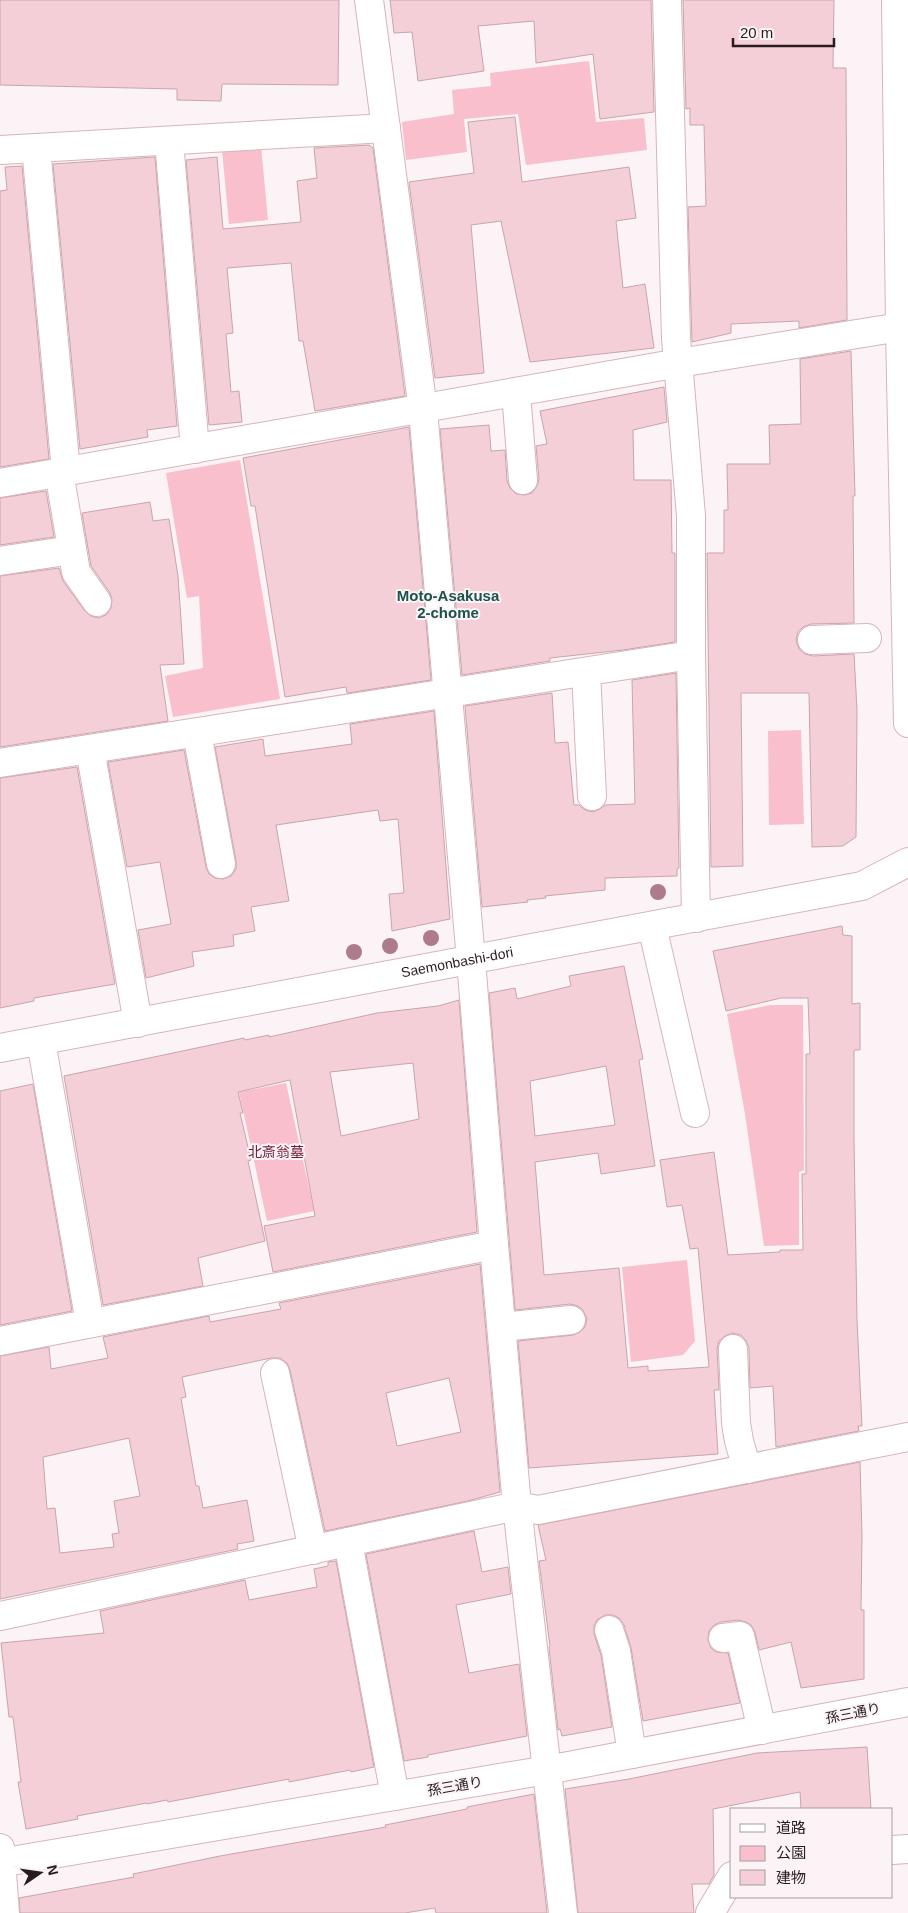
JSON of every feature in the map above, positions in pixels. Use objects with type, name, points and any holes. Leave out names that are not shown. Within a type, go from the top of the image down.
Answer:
[{"type":"street","points":[[369,0],[422,410],[517,1506],[563,1913]]},
{"type":"street","points":[[667,0],[676,338],[691,516],[691,655],[696,918]]},
{"type":"street","points":[[896,0],[908,723]]},
{"type":"street","points":[[0,150],[386,128]]},
{"type":"street","points":[[169,141],[195,449]]},
{"type":"street","points":[[36,148],[63,472],[72,550],[76,572],[97,602]]},
{"type":"street","points":[[0,483],[900,327]]},
{"type":"street","points":[[516,393],[523,480]]},
{"type":"street","points":[[0,561],[72,550]]},
{"type":"street","points":[[812,640],[867,638]]},
{"type":"street","points":[[0,763],[691,655]]},
{"type":"street","points":[[586,672],[592,796]]},
{"type":"street","points":[[197,733],[221,864]]},
{"type":"street","points":[[90,749],[138,1023]]},
{"type":"street","name":"Saemonbashi-dori","points":[[0,1048],[862,886],[908,862]]},
{"type":"street","points":[[652,926],[695,1113]]},
{"type":"street","points":[[41,1041],[90,1323]]},
{"type":"street","points":[[0,1341],[494,1245]]},
{"type":"street","points":[[502,1327],[571,1320]]},
{"type":"street","points":[[733,1349],[736,1423],[739,1442],[747,1468]]},
{"type":"street","points":[[275,1373],[313,1550]]},
{"type":"street","points":[[0,1616],[517,1506],[538,1510],[908,1437]]},
{"type":"street","points":[[348,1542],[395,1796]]},
{"type":"street","points":[[609,1630],[616,1650],[632,1754]]},
{"type":"street","points":[[723,1638],[740,1636],[762,1730]]},
{"type":"street","name":"孫三通り","points":[[0,1858],[395,1796],[547,1770],[908,1702]]},
{"type":"street","points":[[893,1850],[908,1849]]},
{"type":"street","points":[[0,1858],[5,1913]]},
{"type":"street","points":[[710,1913],[730,1879]]},
{"type":"green space","points":[[589,61],[596,122],[644,118],[647,150],[526,165],[518,114],[464,119],[467,152],[406,160],[402,122],[454,114],[452,90],[491,86],[490,73]]},
{"type":"green space","points":[[261,146],[268,220],[229,224],[222,150]]},
{"type":"green space","points":[[240,460],[280,699],[173,717],[165,676],[203,668],[199,596],[187,598],[166,473]]},
{"type":"green space","points":[[801,730],[804,824],[769,825],[768,731]]},
{"type":"green space","points":[[770,1005],[803,1005],[804,1170],[799,1172],[799,1245],[764,1246],[745,1114],[727,1014]]},
{"type":"green space","name":"北斎翁墓","points":[[286,1083],[314,1211],[267,1221],[239,1092]]},
{"type":"green space","points":[[687,1260],[695,1341],[683,1355],[631,1362],[622,1267]]},
{"type":"building","points":[[0,0],[339,0],[338,85],[222,84],[221,101],[177,100],[177,89],[0,85]]},
{"type":"building","points":[[390,0],[651,0],[654,112],[600,119],[593,54],[536,63],[534,21],[478,26],[484,71],[418,81],[412,32],[394,33]]},
{"type":"building","points":[[683,0],[834,0],[833,68],[846,68],[847,320],[799,328],[799,321],[731,324],[731,333],[692,342],[688,207],[706,206],[704,125],[690,125],[690,108],[686,109]]},
{"type":"building","points":[[515,117],[522,182],[629,167],[636,218],[616,221],[623,288],[645,284],[654,348],[530,362],[501,221],[471,225],[484,373],[435,378],[409,182],[474,173],[468,122]]},
{"type":"building","points":[[369,145],[373,148],[405,396],[315,411],[303,341],[299,341],[291,263],[227,268],[233,333],[226,334],[231,392],[239,391],[242,422],[209,425],[186,160],[217,157],[223,229],[301,222],[297,181],[317,178],[314,148]]},
{"type":"building","points":[[155,157],[177,426],[147,430],[148,437],[80,449],[53,164]]},
{"type":"building","points":[[22,166],[49,459],[0,467],[0,191],[7,190],[5,167]]},
{"type":"building","points":[[851,351],[855,496],[853,496],[854,623],[811,624],[803,627],[798,632],[796,640],[799,649],[805,654],[813,656],[854,654],[857,710],[856,837],[843,846],[812,847],[809,693],[741,693],[743,866],[711,867],[707,553],[724,553],[724,510],[728,510],[727,464],[770,464],[769,425],[801,424],[800,359]]},
{"type":"building","points":[[664,387],[667,422],[633,430],[634,480],[671,480],[672,553],[675,553],[675,642],[550,658],[550,661],[462,675],[440,429],[489,425],[491,451],[505,450],[507,481],[510,488],[516,494],[525,495],[532,493],[539,479],[536,446],[547,444],[540,411]]},
{"type":"building","points":[[409,427],[431,680],[347,693],[346,687],[285,697],[255,506],[251,506],[243,458]]},
{"type":"building","points":[[46,491],[54,537],[0,545],[0,498]]},
{"type":"building","points":[[150,502],[153,521],[169,519],[178,576],[184,664],[160,665],[168,721],[0,747],[0,576],[59,568],[63,581],[85,611],[91,616],[98,618],[106,615],[111,608],[112,600],[110,593],[91,566],[82,513]]},
{"type":"building","points":[[676,673],[679,868],[677,869],[677,876],[605,878],[605,890],[545,896],[546,898],[527,900],[528,902],[482,907],[465,706],[552,693],[555,743],[568,742],[574,805],[579,805],[585,810],[593,812],[605,805],[635,804],[632,680]]},
{"type":"building","points":[[434,711],[450,919],[392,931],[389,894],[404,893],[398,819],[380,821],[378,810],[276,825],[289,901],[251,907],[255,931],[233,935],[234,946],[192,952],[194,966],[146,978],[138,930],[171,924],[160,862],[127,867],[108,762],[184,750],[206,867],[209,874],[215,878],[223,879],[231,876],[236,869],[236,861],[215,747],[263,739],[265,756],[352,744],[350,724]]},
{"type":"building","points":[[77,767],[115,984],[34,998],[34,1001],[0,1008],[0,778]]},
{"type":"building","points":[[842,926],[843,935],[852,936],[852,1004],[860,1003],[860,1050],[854,1050],[854,1140],[857,1320],[862,1426],[858,1426],[859,1431],[776,1447],[773,1386],[750,1388],[749,1348],[741,1335],[732,1333],[719,1341],[717,1349],[719,1390],[714,1390],[718,1454],[529,1468],[518,1341],[573,1335],[585,1327],[587,1319],[583,1310],[578,1306],[570,1304],[515,1310],[489,993],[515,988],[517,999],[571,986],[569,976],[624,966],[643,1059],[639,1060],[655,1166],[601,1174],[598,1153],[535,1162],[544,1275],[619,1268],[628,1368],[648,1366],[648,1371],[709,1367],[698,1248],[690,1249],[682,1205],[667,1207],[660,1160],[714,1152],[728,1255],[780,1252],[780,1250],[803,1250],[802,1174],[806,1174],[806,1054],[810,1054],[808,998],[781,998],[726,1011],[713,951]],"holes":[[[606,1066],[615,1125],[535,1136],[530,1081]]]},
{"type":"building","points":[[459,1000],[477,1232],[273,1272],[264,1226],[315,1216],[290,1080],[238,1092],[243,1113],[240,1113],[251,1160],[248,1161],[265,1241],[198,1258],[203,1286],[103,1305],[64,1076],[244,1038],[245,1040],[269,1035],[269,1037],[377,1013],[438,1006]],"holes":[[[413,1063],[419,1119],[341,1136],[330,1072]]]},
{"type":"building","points":[[33,1084],[72,1311],[0,1325],[0,1091]]},
{"type":"building","points":[[480,1264],[500,1492],[468,1501],[325,1531],[287,1363],[280,1358],[271,1358],[182,1377],[186,1397],[181,1398],[196,1486],[199,1486],[203,1508],[247,1500],[254,1541],[237,1544],[238,1549],[0,1599],[0,1356],[49,1347],[51,1369],[108,1358],[103,1337],[209,1316],[210,1322],[281,1309],[279,1303]],"holes":[[[449,1378],[461,1432],[397,1446],[386,1393]],[[129,1438],[140,1496],[114,1501],[119,1533],[112,1534],[114,1547],[60,1553],[55,1508],[47,1509],[43,1457]]]},
{"type":"building","points":[[860,1462],[862,1535],[861,1610],[864,1610],[864,1679],[801,1688],[791,1642],[759,1650],[755,1632],[751,1625],[739,1620],[721,1622],[714,1625],[709,1631],[708,1640],[711,1648],[716,1652],[728,1653],[740,1703],[643,1721],[631,1648],[624,1625],[619,1618],[613,1615],[605,1615],[597,1620],[594,1626],[594,1634],[601,1655],[612,1727],[562,1736],[560,1729],[558,1730],[539,1561],[546,1560],[538,1525]]},
{"type":"building","points":[[474,1531],[482,1572],[508,1567],[511,1594],[456,1605],[469,1673],[519,1664],[527,1736],[404,1761],[366,1554]]},
{"type":"building","points":[[336,1561],[374,1767],[289,1782],[289,1779],[168,1802],[167,1800],[147,1803],[77,1816],[78,1819],[26,1829],[18,1782],[21,1782],[13,1717],[9,1717],[1,1643],[104,1633],[100,1611],[245,1580],[249,1600],[317,1587],[314,1569],[328,1566],[328,1562]]},
{"type":"building","points":[[867,1747],[871,1808],[801,1808],[800,1792],[713,1809],[714,1875],[709,1884],[692,1884],[694,1913],[578,1913],[565,1789],[629,1779],[757,1753]]},
{"type":"building","points":[[534,1794],[547,1913],[436,1913],[435,1908],[405,1913],[20,1913],[19,1898],[134,1877],[133,1874],[220,1856],[386,1827],[385,1825]]},
{"type":"district","name":"Moto-Asakusa 2-chome","points":[[448,604]]}]
